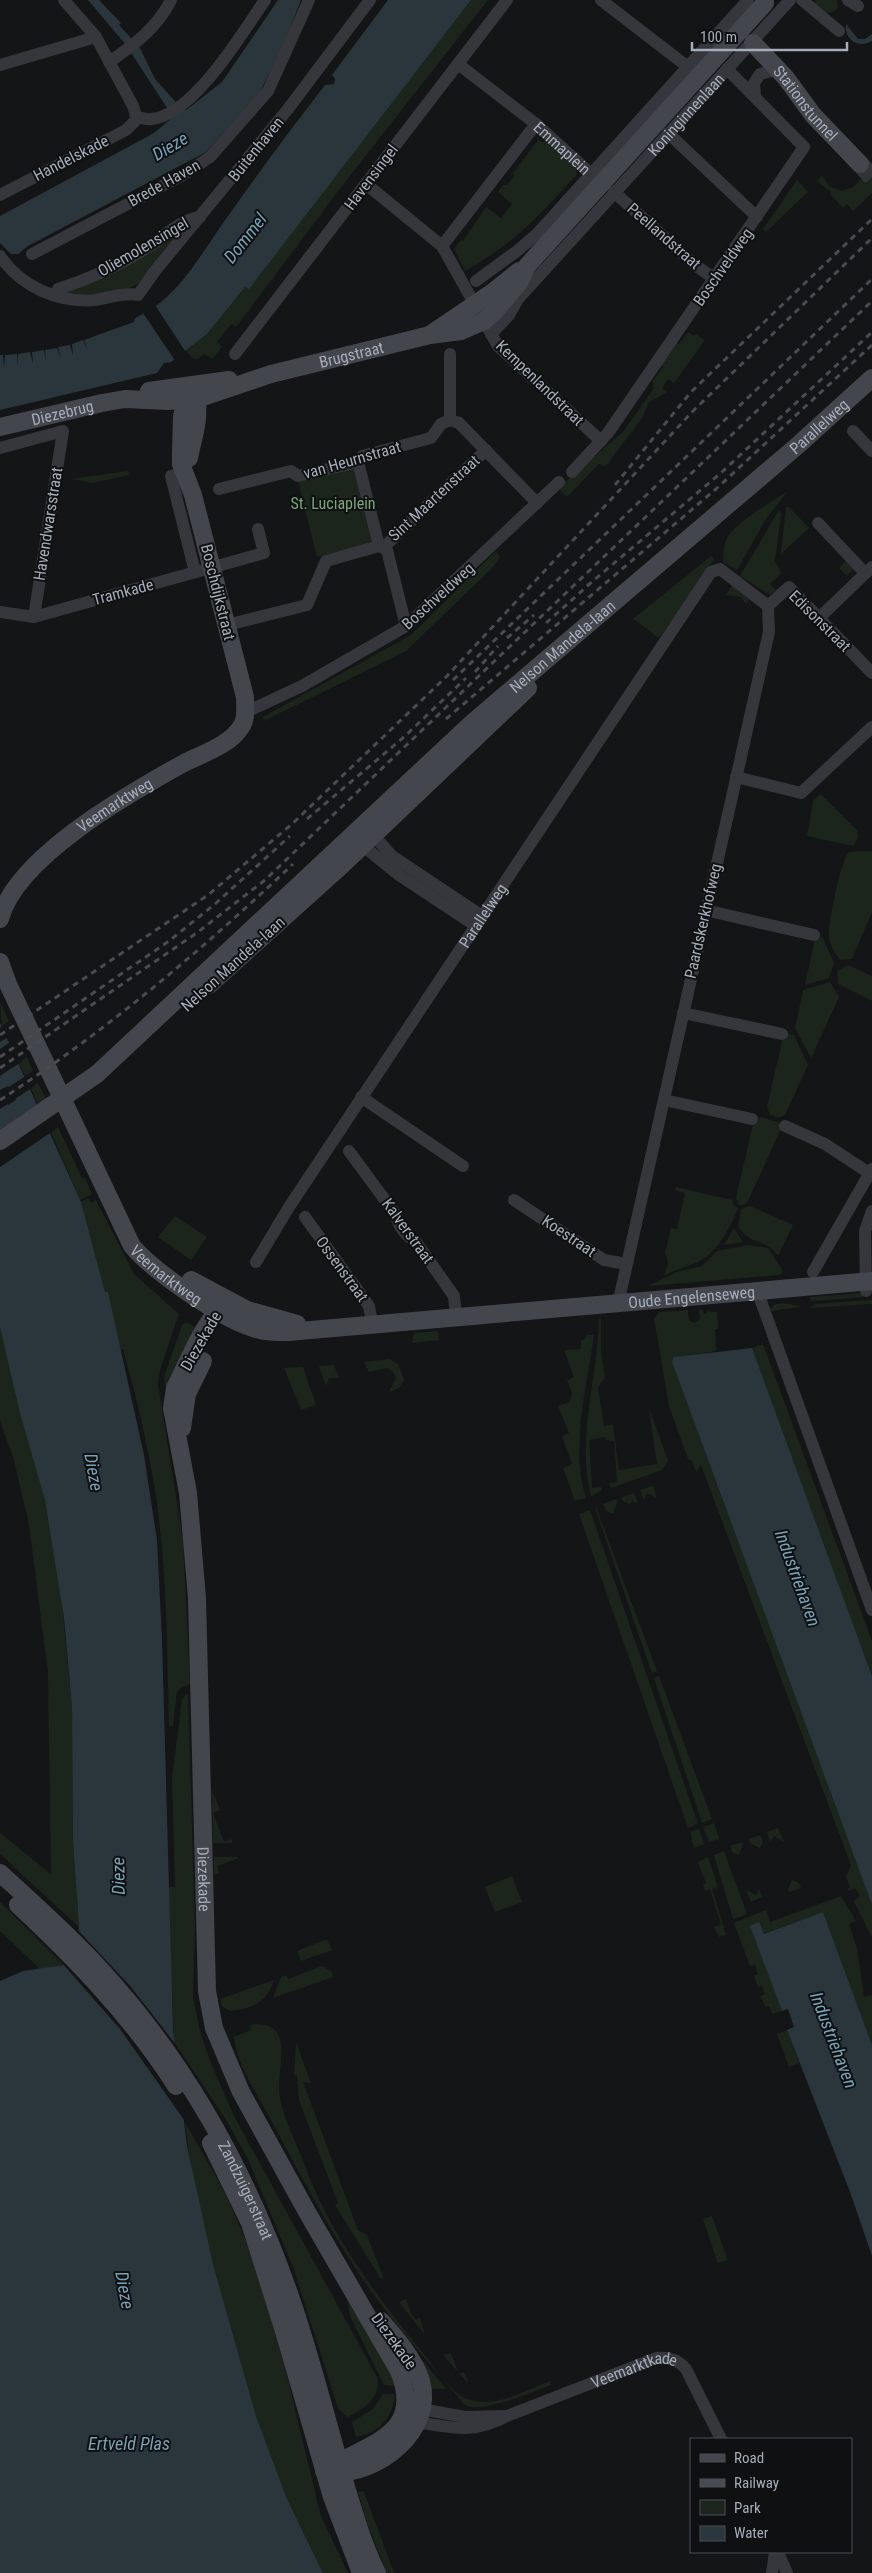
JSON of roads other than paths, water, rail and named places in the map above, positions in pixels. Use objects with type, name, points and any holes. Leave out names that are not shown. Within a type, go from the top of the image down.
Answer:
[{"type":"street","points":[[64,0],[96,37],[133,106],[136,116],[152,120],[165,116],[216,71],[265,0]]},
{"type":"street","points":[[109,62],[139,40],[154,26],[171,0]]},
{"type":"street","name":"Brede Haven","points":[[32,254],[181,176],[210,157],[268,91],[308,0]]},
{"type":"street","name":"Buitenhaven","points":[[138,295],[155,271],[288,109],[370,0]]},
{"type":"street","name":"Havensingel","points":[[235,354],[507,0]]},
{"type":"street","points":[[600,0],[688,66]]},
{"type":"street","name":"Koninginnenlaan","points":[[603,183],[668,133],[753,43],[790,0]]},
{"type":"street","points":[[802,0],[839,31]]},
{"type":"street","name":"Koninginnenlaan","points":[[596,214],[603,183],[688,66],[757,2]]},
{"type":"street","name":"Koninginnenlaan","points":[[603,183],[757,2]]},
{"type":"street","points":[[0,65],[96,37]]},
{"type":"street","name":"Stationstunnel","points":[[753,43],[778,69],[813,115],[860,164]]},
{"type":"street","points":[[458,64],[536,124]]},
{"type":"street","name":"Boschveldweg","points":[[572,472],[601,441],[804,147],[727,69]]},
{"type":"street","points":[[755,96],[754,83],[760,74],[778,69]]},
{"type":"street","name":"Handelskade","points":[[0,195],[126,130],[135,122],[136,116]]},
{"type":"street","name":"Emmaplein","points":[[442,246],[536,124],[603,183]]},
{"type":"street","points":[[668,133],[757,217]]},
{"type":"street","name":"Emmaplein","points":[[430,334],[527,266],[603,183]]},
{"type":"street","name":"Emmaplein","points":[[476,281],[528,243],[603,183]]},
{"type":"street","name":"Peellandstraat","points":[[603,183],[695,265],[715,278]]},
{"type":"street","points":[[366,184],[442,246],[488,327]]},
{"type":"street","points":[[574,215],[596,214]]},
{"type":"street","name":"Emmaplein","points":[[430,334],[488,327],[509,315],[518,299],[596,214]]},
{"type":"street","name":"Oliemolensingel","points":[[58,289],[85,280],[148,248],[187,219],[200,217]]},
{"type":"street","name":"Oliemolensingel","points":[[0,256],[16,275],[36,289],[52,295],[80,300],[127,294],[138,295]]},
{"type":"street","name":"Emmaplein","points":[[488,327],[520,282],[527,266]]},
{"type":"street","name":"Kempenlandstraat","points":[[488,327],[498,346],[601,441]]},
{"type":"street","name":"Brugstraat","points":[[192,400],[271,374],[430,334]]},
{"type":"street","points":[[450,354],[450,420],[459,423],[537,503]]},
{"type":"street","name":"Brugstraat","points":[[192,400],[271,374]]},
{"type":"street","name":"Parallelweg","points":[[768,477],[872,378]]},
{"type":"street","name":"Parallelweg","points":[[768,477],[872,391]]},
{"type":"street","name":"Diezebrug","points":[[0,427],[102,402],[125,399],[192,400]]},
{"type":"street","name":"Boschdijkstraat","points":[[192,400],[181,464],[186,473],[212,567],[245,697],[246,712]]},
{"type":"street","name":"van Heurnstraat","points":[[219,489],[291,471],[298,476],[358,462],[362,456],[431,438],[441,424],[450,420]]},
{"type":"street","name":"Havendwarsstraat","points":[[0,448],[63,431],[34,617]]},
{"type":"street","points":[[852,431],[872,451]]},
{"type":"street","name":"Sint Maartenstraat","points":[[381,546],[486,450]]},
{"type":"street","points":[[358,462],[381,546],[387,550],[406,626]]},
{"type":"street","name":"Boschdijkstraat","points":[[186,473],[171,476],[195,572]]},
{"type":"street","name":"Nelson Mandela-laan","points":[[0,1141],[98,1074],[363,836],[472,723],[768,477]]},
{"type":"street","name":"Boschveldweg","points":[[246,712],[302,686],[406,626],[559,482]]},
{"type":"street","points":[[818,523],[869,570],[819,618]]},
{"type":"street","name":"Tramkade","points":[[34,617],[264,553],[258,529]]},
{"type":"street","points":[[227,625],[307,605],[326,562],[381,546]]},
{"type":"street","name":"Parallelweg","points":[[256,1262],[289,1207],[361,1097],[711,572],[720,569],[768,606]]},
{"type":"street","name":"Edisonstraat","points":[[768,606],[789,587],[872,673]]},
{"type":"street","name":"Paardskerkhofweg","points":[[618,1304],[769,632],[768,606]]},
{"type":"street","points":[[0,612],[34,617]]},
{"type":"street","name":"Veemarktweg","points":[[0,919],[10,894],[40,861],[119,799],[224,742],[241,728],[246,712]]},
{"type":"street","points":[[736,777],[801,793],[872,727]]},
{"type":"street","points":[[363,836],[399,875],[479,921]]},
{"type":"street","points":[[705,910],[814,935]]},
{"type":"street","name":"Veemarktweg","points":[[0,962],[8,984],[125,1228],[167,1265],[224,1309]]},
{"type":"street","points":[[683,1013],[782,1034]]},
{"type":"street","points":[[361,1097],[463,1166]]},
{"type":"street","points":[[664,1100],[752,1118]]},
{"type":"street","points":[[786,1126],[825,1144],[871,1172],[813,1272]]},
{"type":"street","name":"Kalverstraat","points":[[349,1150],[396,1215],[398,1222],[409,1238],[416,1242],[454,1296],[456,1316]]},
{"type":"street","name":"Koestraat","points":[[514,1200],[604,1260],[626,1264]]},
{"type":"street","points":[[758,1294],[869,1286],[865,1232],[872,1211]]},
{"type":"street","name":"Ossenstraat","points":[[305,1218],[369,1306],[372,1323]]},
{"type":"street","name":"Oude Engelenseweg","points":[[224,1309],[318,1328],[758,1294],[872,1610]]},
{"type":"street","name":"Diezekade","points":[[224,1309],[175,1388],[172,1408],[180,1444],[193,1537],[198,1598],[206,1980],[214,2028],[242,2092],[347,2282],[384,2325],[413,2363],[421,2382],[423,2393],[413,2414]]},
{"type":"street","name":"Zandzuigerstraat","points":[[0,1873],[61,1937],[125,1997],[182,2072],[218,2131],[260,2217],[297,2317],[340,2467],[364,2541],[377,2573]]},
{"type":"street","name":"Zandzuigerstraat","points":[[0,1889],[61,1937],[145,2042],[210,2141],[250,2223],[341,2525],[361,2573]]},
{"type":"street","name":"Veemarktkade","points":[[413,2414],[460,2429],[474,2429],[491,2425],[507,2416],[656,2358],[667,2357],[682,2364],[686,2369],[720,2438]]},
{"type":"street","points":[[324,2471],[391,2454],[411,2434],[413,2414]]},
{"type":"street","points":[[340,2467],[376,2444],[413,2414]]},
{"type":"street","points":[[331,2433],[352,2443],[376,2444]]},
{"type":"street","points":[[772,2573],[776,2553]]},
{"type":"street","points":[[777,2553],[787,2573]]},
{"type":"water","name":"Dieze","points":[[88,0],[99,0],[121,23],[119,25],[140,48],[155,79],[182,109],[186,110],[222,82],[278,0],[301,0],[282,48],[260,92],[206,152],[28,246],[18,254],[11,254],[0,243],[0,216],[154,133],[173,117],[126,45]]},
{"type":"water","name":"Dommel","points":[[388,0],[471,0],[249,289],[245,287],[207,334],[171,362],[164,363],[157,373],[0,410],[0,352],[39,349],[84,338],[128,322],[161,302],[171,293],[189,273],[252,183],[325,85],[334,84],[335,79],[332,75]]},
{"type":"water","points":[[846,24],[858,39],[865,39],[872,34],[872,41],[862,44],[853,42],[847,35]]},
{"type":"water","points":[[0,1023],[81,1202],[105,1292],[108,1292],[144,1455],[157,1540],[162,1639],[173,2030],[187,2146],[213,2264],[256,2416],[287,2499],[323,2573],[0,2573],[0,1981],[23,1971],[64,1965],[75,1956],[79,1927],[73,1842],[72,1707],[64,1618],[45,1500],[20,1413],[0,1327],[0,1092],[8,1105],[16,1100],[8,1086],[0,1090],[0,1076],[2,1074],[0,1069]]},
{"type":"water","name":"Industriehaven","points":[[752,1348],[872,1676],[872,1905],[672,1362],[673,1357]]},
{"type":"water","name":"Industriehaven","points":[[823,1912],[872,2045],[872,2256],[850,2192],[787,2030],[794,2027],[788,2009],[782,2011],[750,1926],[759,1922],[764,1934]]},
{"type":"tunnel","points":[[860,164],[872,177]]},
{"type":"railway","points":[[615,485],[691,392],[872,219]]},
{"type":"railway","points":[[0,1035],[208,895],[292,824],[447,676],[693,411],[872,238]]},
{"type":"railway","points":[[453,680],[872,279]]},
{"type":"railway","points":[[0,1068],[198,932],[265,880],[872,301]]},
{"type":"railway","points":[[587,586],[722,472],[872,332]]},
{"type":"railway","points":[[446,719],[716,489],[872,345]]},
{"type":"railway","points":[[546,623],[593,581]]},
{"type":"railway","points":[[507,638],[534,615]]},
{"type":"railway","points":[[475,672],[498,646]]},
{"type":"railway","points":[[307,819],[404,737],[466,678]]},
{"type":"railway","points":[[0,1057],[169,941],[215,904],[290,836]]},
{"type":"railway","points":[[0,1100],[77,1047],[152,989],[224,928],[293,864]]},
{"type":"park label","name":"St. Luciaplein","points":[[333,503]]},
{"type":"water label","name":"Ertveld Plas","points":[[129,2443]]}]
